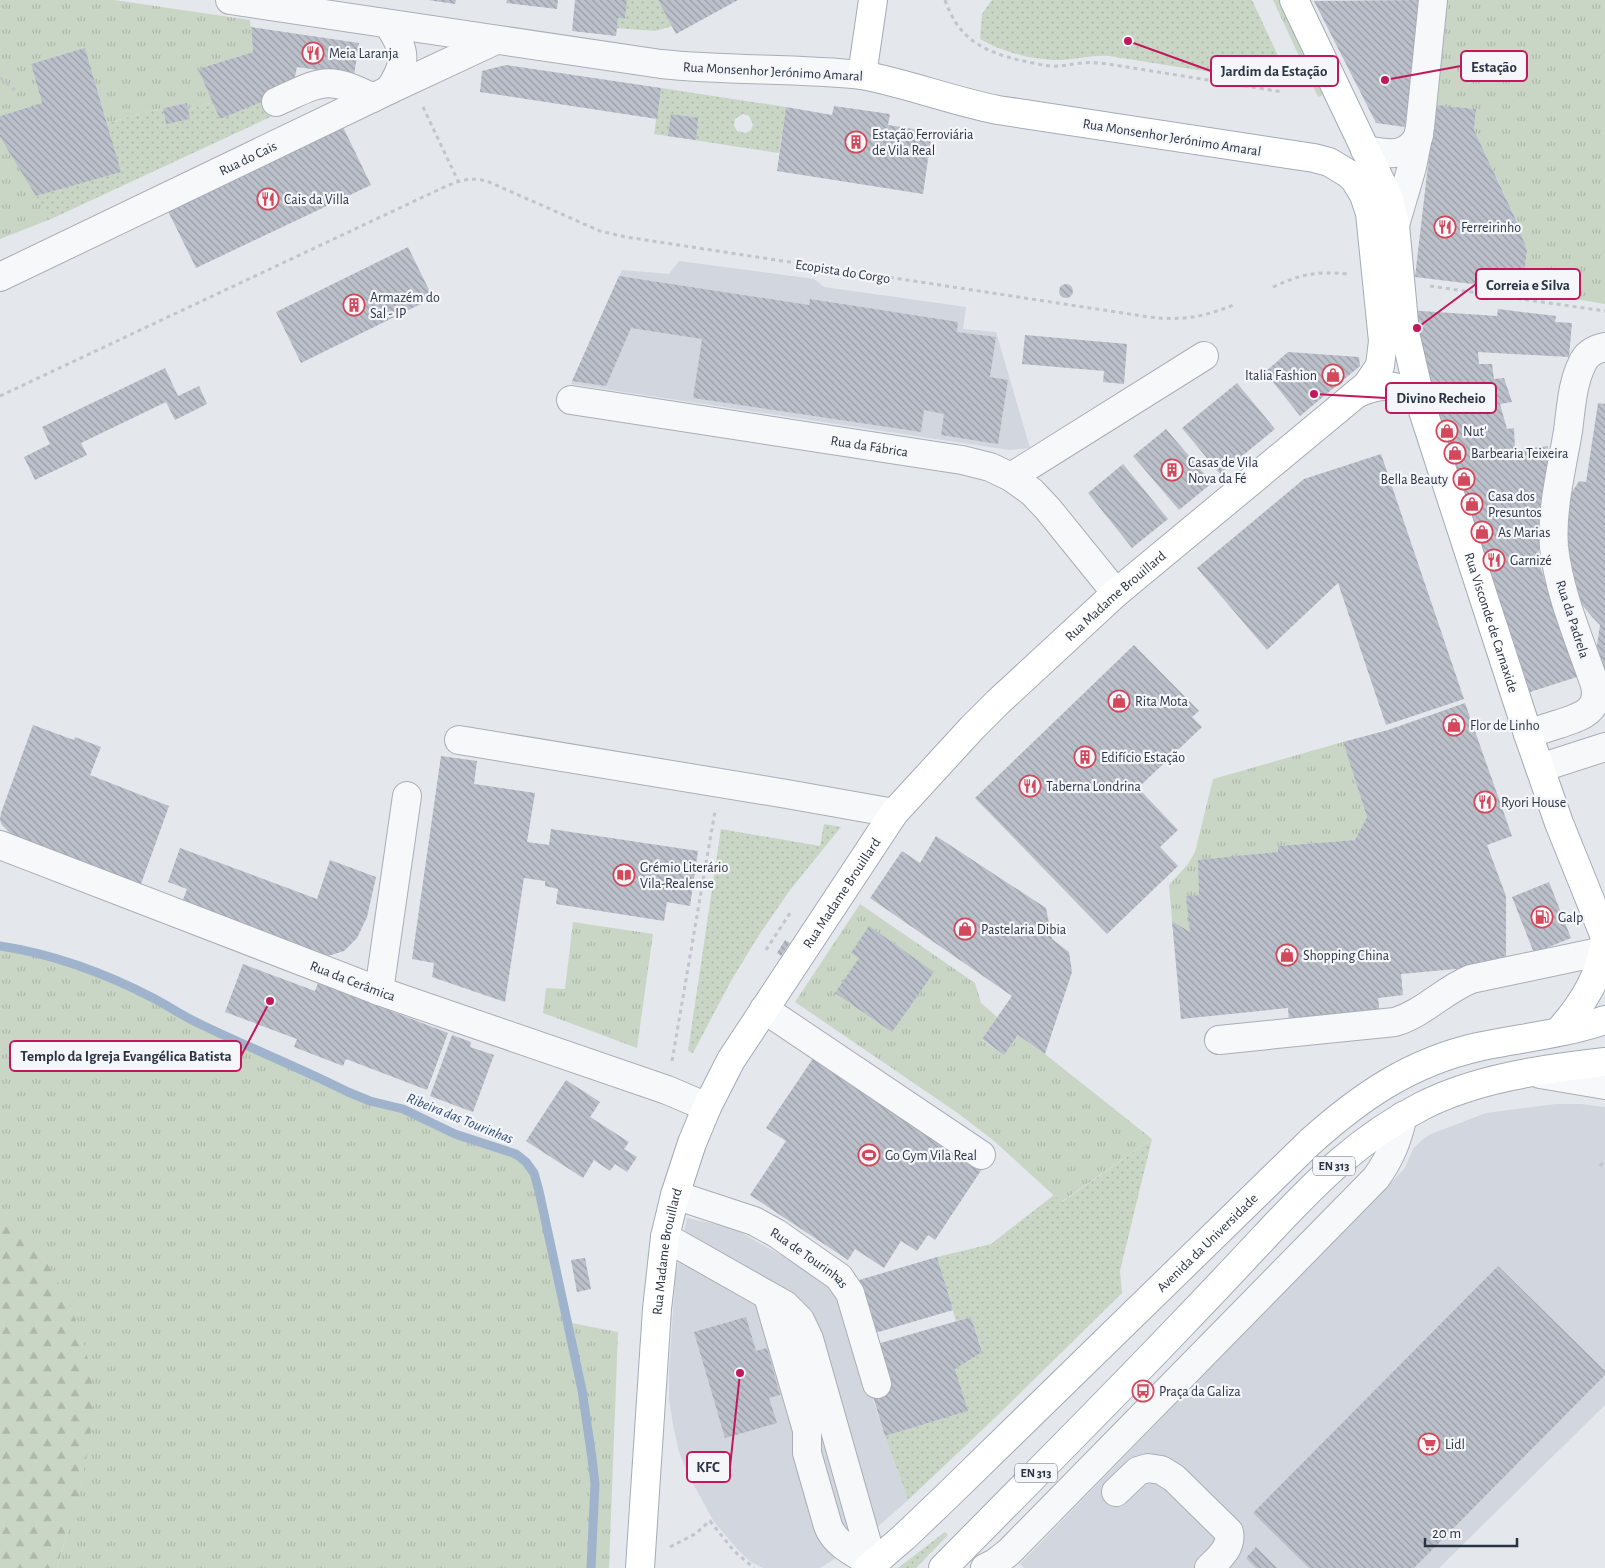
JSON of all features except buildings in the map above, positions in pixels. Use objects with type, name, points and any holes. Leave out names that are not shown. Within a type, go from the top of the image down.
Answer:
[{"type":"main road","points":[[862,76],[873,0]]},
{"type":"main road","name":"Rua Visconde de Carnaxide","points":[[1294,0],[1389,199],[1395,225],[1405,332],[1421,400],[1528,734],[1605,942]]},
{"type":"main road","name":"Rua Monsenhor Jerónimo Amaral","points":[[862,76],[907,85],[963,102],[998,110],[1314,158],[1336,166],[1349,174],[1364,195],[1370,213],[1382,329],[1380,366],[1367,385],[1358,393]]},
{"type":"main road","points":[[1314,158],[1330,153],[1340,145],[1352,122]]},
{"type":"main road","points":[[1358,393],[1378,386],[1392,386],[1407,391],[1421,400]]},
{"type":"main road","name":"Rua Madame Brouillard","points":[[640,1560],[659,1289],[665,1237],[688,1152],[707,1107],[731,1060],[894,813],[992,708],[1116,593],[1358,393]]},
{"type":"main road","points":[[1577,869],[1605,898]]},
{"type":"main road","points":[[1559,1031],[1585,996],[1597,973],[1605,942]]},
{"type":"main road","name":"Avenida da Universidade","points":[[864,1561],[946,1497],[1310,1142],[1354,1104],[1372,1091],[1409,1070],[1451,1054],[1605,1020]]},
{"type":"main road","name":"EN 313","points":[[943,1568],[1130,1379],[1318,1180],[1358,1146],[1403,1116],[1449,1095],[1492,1082],[1534,1073],[1605,1062]]},
{"type":"street","name":"Rua Monsenhor Jerónimo Amaral","points":[[230,0],[496,40],[687,66],[786,69],[862,76]]},
{"type":"street","points":[[1395,225],[1419,135],[1432,0]]},
{"type":"street","points":[[276,102],[312,86],[329,82],[391,89],[403,65],[403,56],[398,38],[388,24]]},
{"type":"street","name":"Rua do Cais","points":[[0,277],[496,40]]},
{"type":"street","points":[[1365,150],[1396,153],[1411,147],[1419,135]]},
{"type":"street","name":"Rua da Padrela","points":[[1528,734],[1578,718],[1591,709],[1595,701],[1596,689],[1562,586],[1555,553],[1554,534],[1561,472],[1576,383],[1581,365],[1586,357],[1593,351],[1605,346]]},
{"type":"street","points":[[1011,478],[1204,356]]},
{"type":"street","name":"Rua da Fábrica","points":[[571,400],[962,460],[990,467],[1032,492],[1116,593]]},
{"type":"street","points":[[459,740],[894,813]]},
{"type":"street","points":[[1540,768],[1605,747]]},
{"type":"street","points":[[379,991],[407,796]]},
{"type":"street","name":"Rua da Cerâmica","points":[[0,845],[379,991],[667,1090],[707,1107]]},
{"type":"street","points":[[1220,1040],[1395,1022],[1415,1014],[1452,988],[1472,979],[1605,942]]},
{"type":"street","points":[[764,1009],[981,1155]]},
{"type":"street","points":[[1534,1073],[1605,1085]]},
{"type":"street","points":[[985,1568],[996,1563],[1009,1552],[1376,1178],[1388,1162],[1396,1146],[1403,1116]]},
{"type":"street","name":"Rua de Tourinhas","points":[[675,1196],[754,1222],[776,1233],[839,1276],[850,1293],[877,1384]]},
{"type":"street","points":[[665,1237],[791,1309],[800,1320],[807,1332],[864,1561]]},
{"type":"street","points":[[768,1296],[807,1430],[807,1453],[828,1526],[835,1539],[864,1561]]},
{"type":"street","points":[[1116,1492],[1138,1471],[1145,1469],[1161,1470],[1174,1478],[1229,1532],[1230,1538],[1227,1547],[1209,1568]]},
{"type":"path","points":[[945,0],[952,17],[967,36],[985,49],[1001,55],[1049,66],[1080,63],[1108,64],[1283,92]]},
{"type":"path","points":[[0,78],[14,90]]},
{"type":"path","points":[[0,396],[458,181],[391,89]]},
{"type":"path","name":"Ecopista do Corgo","points":[[458,181],[482,180],[617,236],[1149,318],[1179,320],[1194,318],[1208,315],[1236,304]]},
{"type":"path","points":[[1273,288],[1305,274],[1347,274]]},
{"type":"path","points":[[1422,285],[1605,310]]},
{"type":"path","points":[[667,1090],[719,783]]},
{"type":"path","points":[[764,952],[792,911]]},
{"type":"path","points":[[1600,1166],[1605,1160]]},
{"type":"path","points":[[640,1560],[695,1534],[710,1521],[734,1551],[754,1568]]},
{"type":"shaded area","points":[[679,261],[814,279],[824,287],[966,307],[963,329],[996,332],[1030,448],[1009,450],[571,384],[622,270],[669,274]]},
{"type":"shaded area","points":[[1556,1104],[1581,1104],[1605,1107],[1605,1405],[1439,1568],[1024,1568],[1020,1564],[1405,1168],[1413,1149],[1423,1139],[1431,1134],[1486,1113]]},
{"type":"shaded area","points":[[687,1218],[733,1228],[835,1286],[908,1500],[857,1545],[820,1568],[763,1568],[751,1562],[714,1522],[689,1476],[679,1452],[669,1399],[669,1371],[675,1280]]},
{"type":"green space","points":[[0,0],[114,0],[250,20],[253,52],[198,69],[213,102],[188,110],[187,103],[107,123],[85,49],[31,64],[42,103],[0,116]]},
{"type":"green space","points":[[627,0],[658,0],[673,26],[655,31],[616,28],[618,18],[625,19]]},
{"type":"green space","points":[[992,0],[1252,0],[1292,86],[1109,56],[1052,60],[1019,55],[980,39],[982,14]]},
{"type":"green space","points":[[1273,0],[1284,0],[1327,93],[1318,97]]},
{"type":"green space","points":[[1446,0],[1605,0],[1605,304],[1522,290],[1527,251],[1517,221],[1474,130],[1476,109],[1435,105]]},
{"type":"green space","points":[[661,88],[786,107],[779,153],[654,134]],"holes":[[[743,114],[749,116],[753,124],[751,130],[746,133],[737,131],[734,125],[735,119]]]},
{"type":"green space","points":[[271,98],[279,113],[51,219],[36,196],[120,172],[107,123],[163,108],[166,123],[190,119],[188,110],[213,102],[220,118]]},
{"type":"green space","points":[[0,137],[51,219],[0,239]]},
{"type":"green space","points":[[1343,742],[1367,817],[1355,840],[1279,846],[1278,852],[1199,895],[1190,932],[1172,921],[1169,885],[1188,864],[1195,852],[1213,779]]},
{"type":"green space","points":[[824,824],[841,827],[790,890],[759,935],[731,981],[693,1053],[688,1051],[721,829],[820,846]]},
{"type":"green space","points":[[860,904],[975,983],[981,1003],[997,1017],[982,1040],[1004,1055],[1018,1035],[1045,1054],[1152,1139],[1061,1202],[993,1140],[959,1114],[795,1002]]},
{"type":"green space","points":[[573,922],[653,934],[637,1048],[543,1013],[546,988],[565,989]]},
{"type":"green space","points":[[0,946],[40,954],[99,973],[155,999],[198,1023],[348,1092],[370,1101],[404,1109],[455,1134],[516,1154],[526,1162],[534,1173],[539,1191],[566,1322],[618,1332],[609,1568],[57,1568],[81,1484],[89,1442],[79,1329],[65,1296],[45,1260],[23,1230],[0,1206]]},
{"type":"green space","points":[[1152,1139],[1120,1271],[1122,1293],[997,1416],[908,1500],[885,1436],[968,1411],[955,1369],[982,1351],[971,1317],[956,1321],[937,1257],[991,1244],[1054,1195],[1062,1202]]},
{"type":"green space","points":[[0,1206],[21,1228],[37,1249],[62,1289],[81,1333],[92,1379],[93,1411],[91,1432],[79,1495],[57,1568],[0,1568]]},
{"type":"green space","points":[[945,1532],[948,1535],[916,1568],[898,1568]]},
{"type":"waterway","name":"Ribeira das Tourinhas","points":[[0,946],[40,954],[99,973],[137,990],[217,1032],[348,1092],[370,1101],[403,1109],[455,1134],[516,1154],[526,1162],[534,1173],[539,1191],[582,1390],[595,1484],[591,1568]]},
{"type":"place","name":"Jardim da Estação","points":[[1128,41]]},
{"type":"place","name":"Meia Laranja","points":[[313,53]]},
{"type":"place","name":"Estação","points":[[1385,80]]},
{"type":"place","name":"Estação Ferroviária de Vila Real","points":[[856,142]]},
{"type":"place","name":"Cais da Villa","points":[[268,199]]},
{"type":"place","name":"Ferreirinho","points":[[1445,227]]},
{"type":"place","name":"Armazém do Sal - IP","points":[[354,305]]},
{"type":"place","name":"Correia e Silva","points":[[1417,328]]},
{"type":"place","name":"Italia Fashion","points":[[1333,375]]},
{"type":"place","name":"Divino Recheio","points":[[1314,394]]},
{"type":"place","name":"Nut'","points":[[1447,431]]},
{"type":"place","name":"Barbearia Teixeira","points":[[1455,453]]},
{"type":"place","name":"Casas de Vila Nova da Fé","points":[[1172,470]]},
{"type":"place","name":"Bella Beauty","points":[[1464,479]]},
{"type":"place","name":"Casa dos Presuntos","points":[[1472,504]]},
{"type":"place","name":"As Marias","points":[[1482,532]]},
{"type":"place","name":"Garnizé","points":[[1494,560]]},
{"type":"place","name":"Rita Mota","points":[[1119,701]]},
{"type":"place","name":"Flor de Linho","points":[[1454,725]]},
{"type":"place","name":"Edifício Estação","points":[[1085,757]]},
{"type":"place","name":"Taberna Londrina","points":[[1030,786]]},
{"type":"place","name":"Ryori House","points":[[1485,802]]},
{"type":"place","name":"Grémio Literário Vila-Realense","points":[[624,875]]},
{"type":"place","name":"Galp","points":[[1542,917]]},
{"type":"place","name":"Pastelaria Dibia","points":[[965,929]]},
{"type":"place","name":"Shopping China","points":[[1287,955]]},
{"type":"place","name":"Templo da Igreja Evangélica Batista","points":[[270,1001]]},
{"type":"place","name":"Go Gym Vila Real","points":[[869,1155]]},
{"type":"place","name":"KFC","points":[[740,1373]]},
{"type":"place","name":"Praça da Galiza","points":[[1143,1391]]},
{"type":"place","name":"Lidl","points":[[1429,1444]]}]
